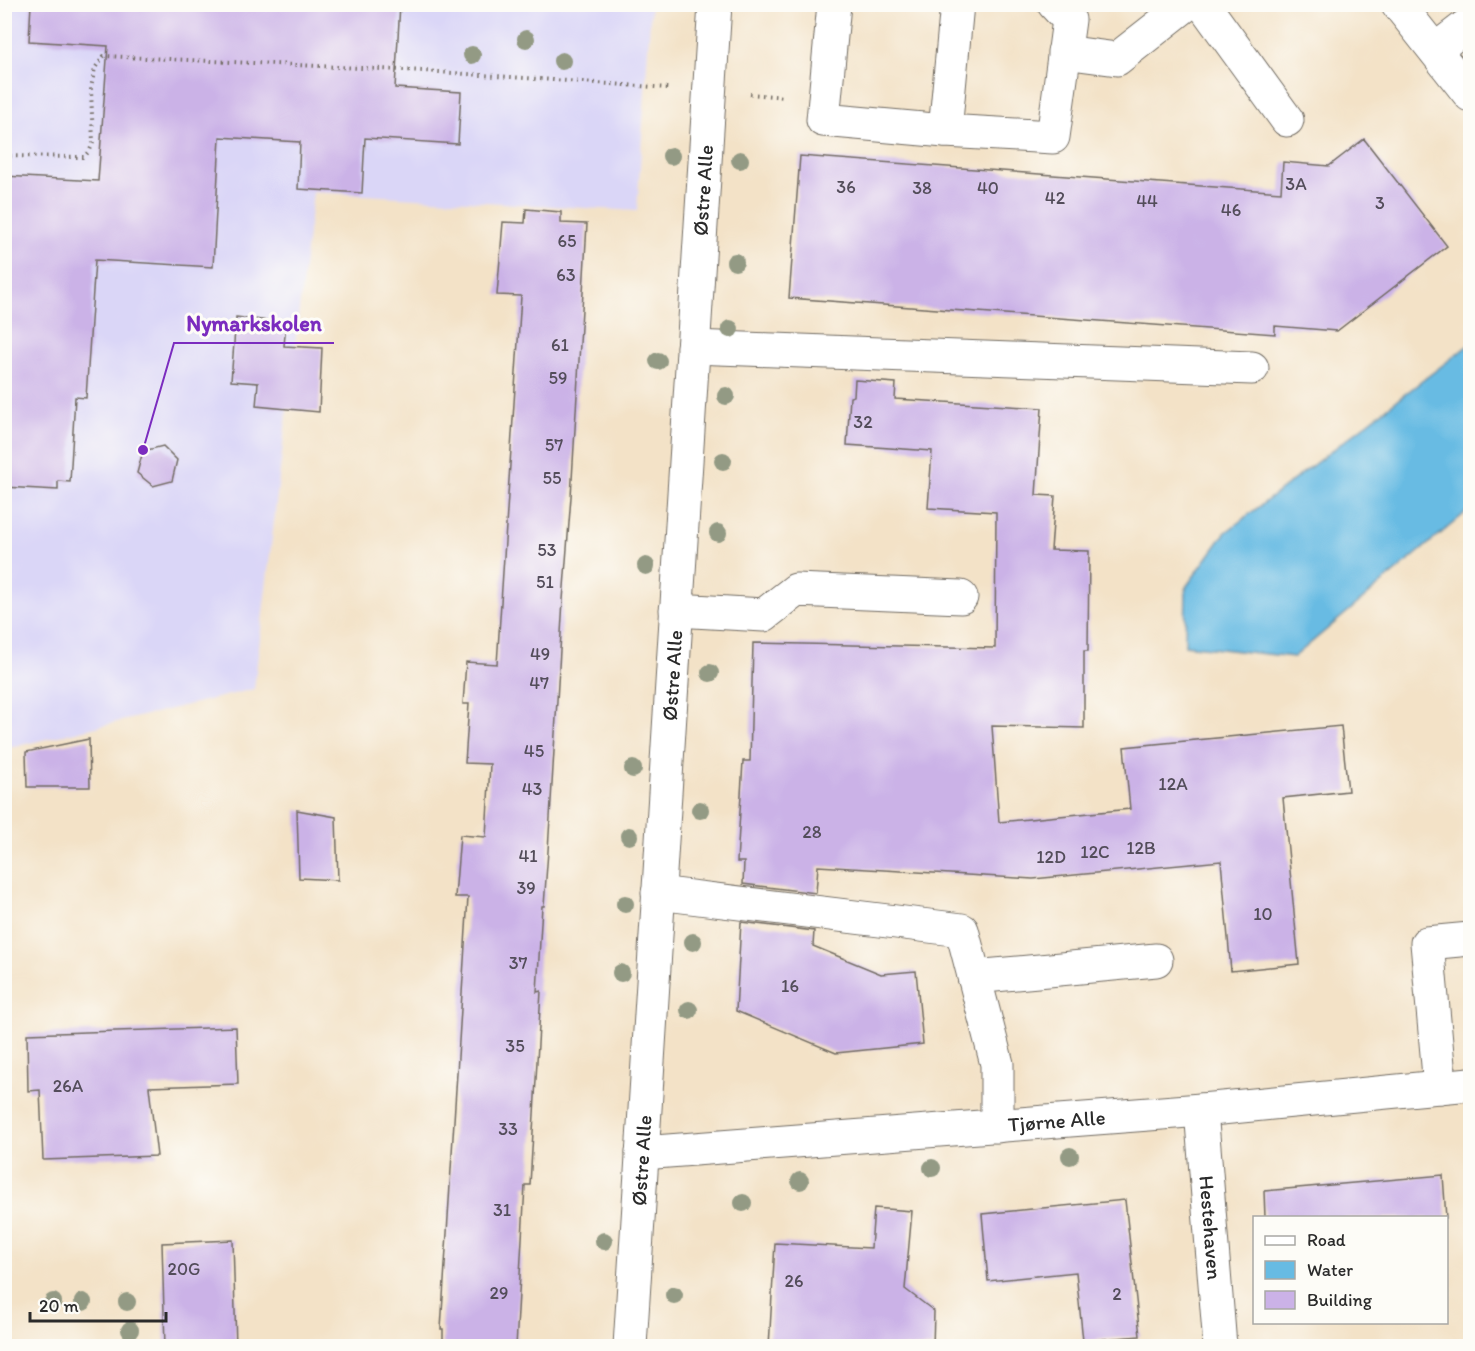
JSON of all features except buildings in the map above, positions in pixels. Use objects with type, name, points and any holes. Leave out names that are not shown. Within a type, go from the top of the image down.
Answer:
[{"type":"street","name":"Østre Alle","points":[[630,1347],[715,4]]},
{"type":"street","points":[[834,4],[823,120],[945,131],[1053,137],[1069,20],[1054,4]]},
{"type":"street","points":[[945,131],[957,4]]},
{"type":"street","points":[[1064,52],[1117,59],[1187,4]]},
{"type":"street","points":[[1203,4],[1287,120]]},
{"type":"street","points":[[1398,4],[1470,94]]},
{"type":"street","points":[[1435,50],[1470,23]]},
{"type":"street","points":[[693,347],[1252,369]]},
{"type":"street","points":[[676,610],[764,615],[796,590],[961,597]]},
{"type":"street","points":[[658,893],[962,930],[997,1064],[997,1126]]},
{"type":"street","points":[[1455,1086],[1427,943],[1470,939]]},
{"type":"street","points":[[974,977],[1156,960]]},
{"type":"street","name":"Tjørne Alle","points":[[642,1153],[1201,1110],[1455,1086]]},
{"type":"street","name":"Hestehaven","points":[[1201,1110],[1220,1347]]},
{"type":"path","points":[[4,156],[84,157],[93,143],[91,88],[95,68],[104,56],[424,71],[825,100]]},
{"type":"shaded area","points":[[4,5],[651,5],[637,211],[313,192],[254,689],[5,749]]},
{"type":"water","points":[[1470,344],[1470,509],[1294,657],[1185,645],[1186,587],[1225,533]]},
{"type":"place","name":"Nymarkskolen","points":[[143,450]]}]
